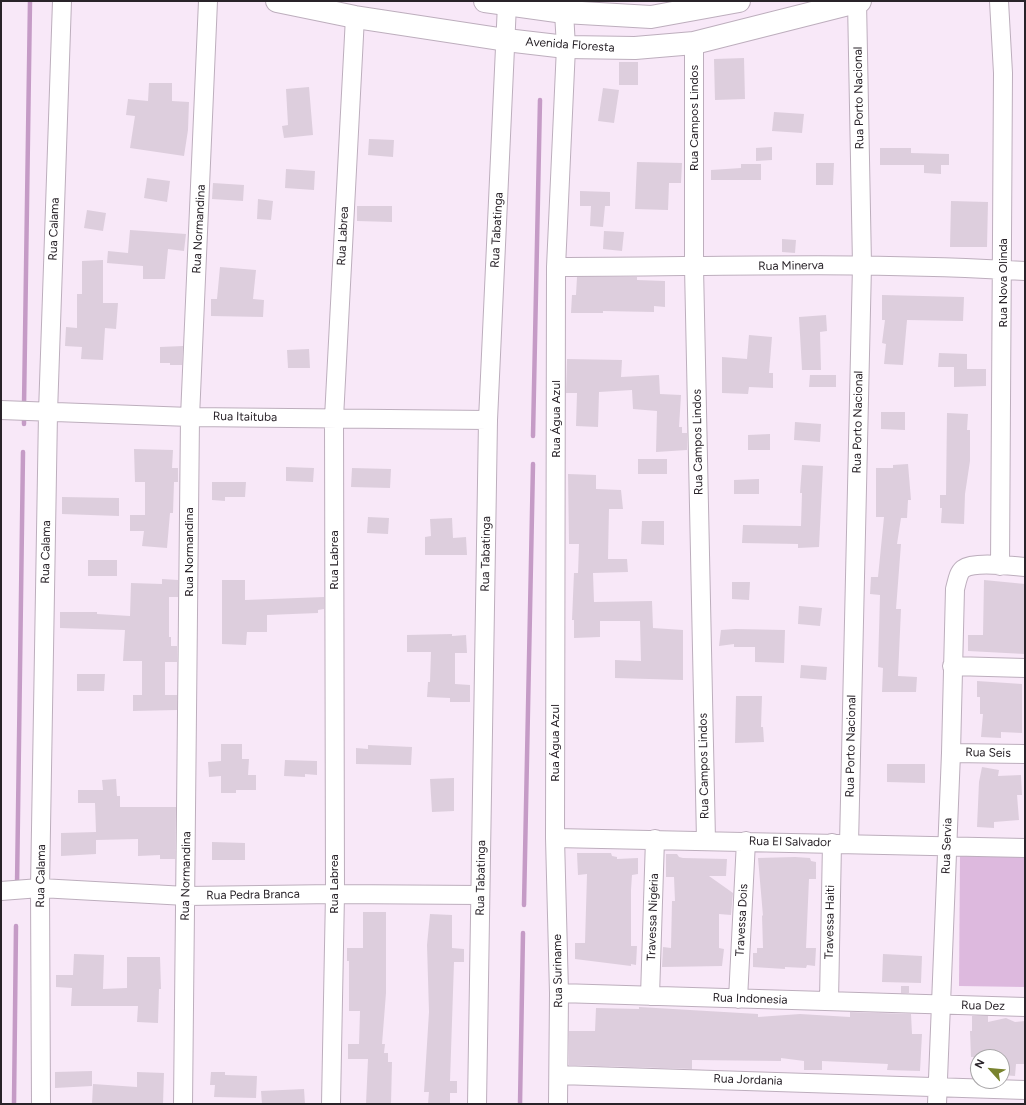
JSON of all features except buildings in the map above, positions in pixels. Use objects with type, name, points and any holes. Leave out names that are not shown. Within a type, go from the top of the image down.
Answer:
[{"type":"street","name":"Rua Calama","points":[[41,1104],[40,888],[48,413],[62,1]]},
{"type":"street","name":"Rua Normandina","points":[[183,1104],[190,417],[208,1]]},
{"type":"street","name":"Avenida Floresta","points":[[277,1],[355,17],[506,40],[566,47],[635,48],[694,43],[858,2]]},
{"type":"street","points":[[485,1],[507,4],[563,7],[651,17],[701,5],[739,1]]},
{"type":"street","name":"Rua Nova Olinda","points":[[999,1],[1003,73],[1000,566]]},
{"type":"street","name":"Rua Porto Nacional","points":[[841,844],[862,264],[858,2]]},
{"type":"street","name":"Rua Tabatinga","points":[[477,1104],[488,420],[507,4]]},
{"type":"street","name":"Rua Água Azul","points":[[555,838],[556,266],[566,47],[563,7]]},
{"type":"street","name":"Rua Labrea","points":[[331,1104],[335,894],[334,418],[355,17]]},
{"type":"street","name":"Rua Campos Lindos","points":[[694,43],[694,267],[706,840]]},
{"type":"street","name":"Rua Minerva","points":[[556,266],[694,267],[862,264],[1025,271]]},
{"type":"street","name":"Rua Itaituba","points":[[1,410],[48,413],[190,417],[488,420]]},
{"type":"street","name":"Rua Servia","points":[[937,1104],[951,753],[955,589],[958,577],[962,570],[971,566],[1025,567]]},
{"type":"street","points":[[952,666],[1025,668]]},
{"type":"street","name":"Rua Seis","points":[[951,753],[1025,754]]},
{"type":"street","name":"Rua El Salvador","points":[[555,838],[706,840],[1025,848]]},
{"type":"street","name":"Rua Suriname","points":[[555,838],[559,993],[558,1104]]},
{"type":"street","name":"Travessa Nigéria","points":[[650,996],[655,839]]},
{"type":"street","name":"Travessa Dois","points":[[738,999],[746,841]]},
{"type":"street","name":"Travessa Haiti","points":[[829,1001],[841,844]]},
{"type":"street","name":"Rua Pedra Branca","points":[[1,891],[40,888],[186,896],[335,894],[480,895]]},
{"type":"street","name":"Rua Indonesia","points":[[559,993],[829,1001],[940,1006]]},
{"type":"street","name":"Rua Dez","points":[[940,1006],[1025,1007]]},
{"type":"street","name":"Rua Jordania","points":[[559,1075],[1025,1090]]},
{"type":"shaded area","points":[[960,853],[1025,855],[1025,987],[959,986]]},
{"type":"waterway","points":[[24,406],[30,1]]},
{"type":"waterway","points":[[533,436],[540,100]]},
{"type":"waterway","points":[[24,414],[24,424]]},
{"type":"waterway","points":[[17,886],[23,452]]},
{"type":"waterway","points":[[524,905],[533,464]]},
{"type":"waterway","points":[[14,1104],[16,926]]},
{"type":"waterway","points":[[520,1104],[523,933]]}]
